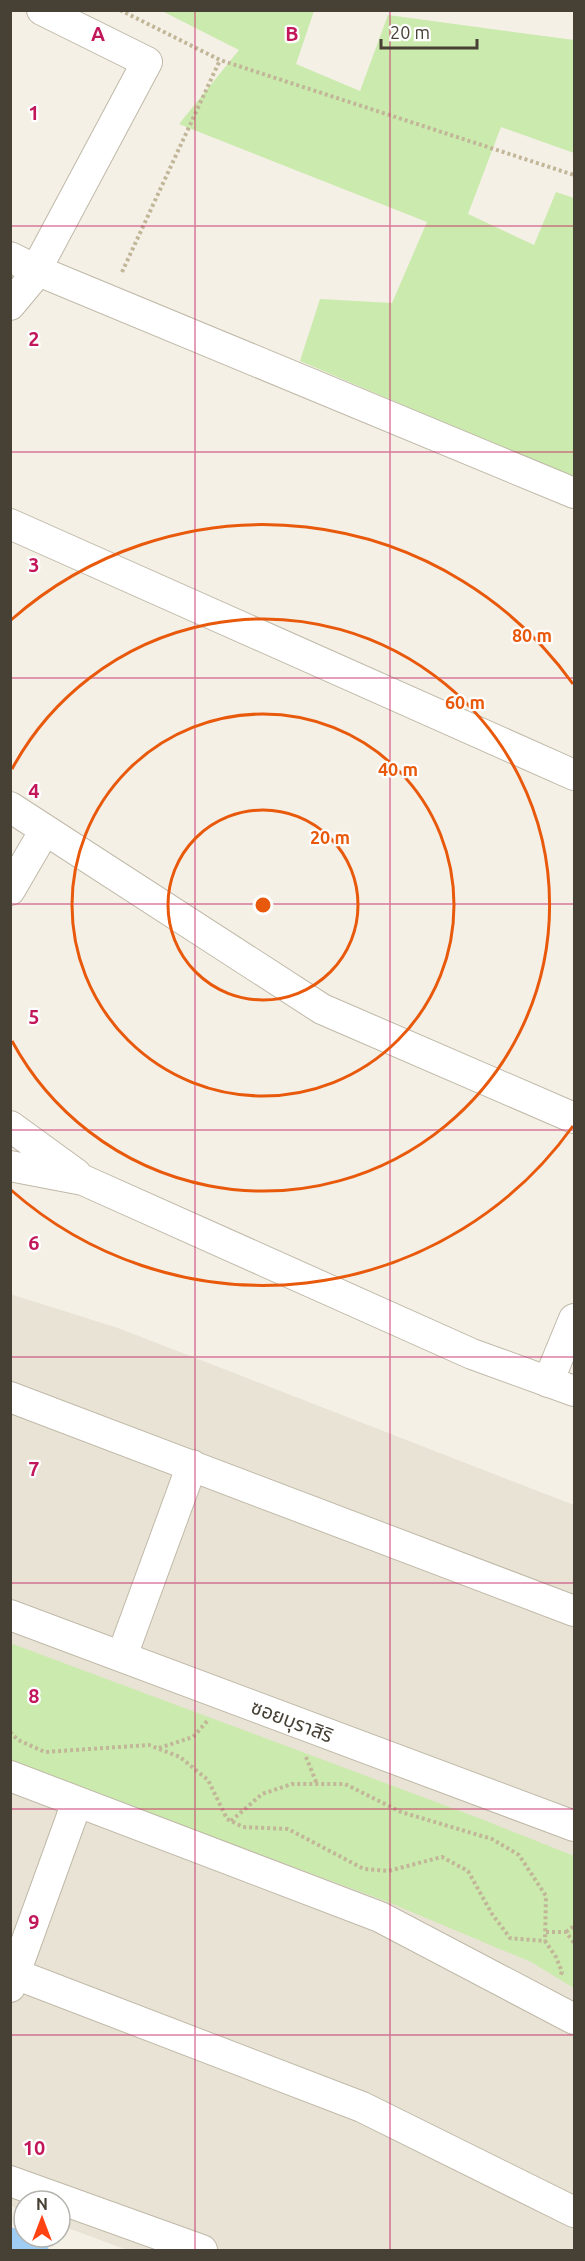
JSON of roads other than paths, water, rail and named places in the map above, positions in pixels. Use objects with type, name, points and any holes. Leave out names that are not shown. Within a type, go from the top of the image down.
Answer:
[{"type":"street","points":[[10,305],[23,263],[147,62],[42,10]]},
{"type":"street","points":[[23,263],[574,493]]},
{"type":"street","points":[[10,524],[574,775]]},
{"type":"street","points":[[10,807],[322,1010],[574,1118]]},
{"type":"street","points":[[10,890],[45,830]]},
{"type":"street","points":[[10,1126],[83,1180],[472,1354],[561,1387],[574,1318]]},
{"type":"street","points":[[10,1166],[83,1180]]},
{"type":"street","points":[[10,1396],[574,1611]]},
{"type":"street","points":[[122,1656],[192,1465]]},
{"type":"street","name":"ซอยบุราสิริ","points":[[10,1615],[574,1826]]},
{"type":"street","points":[[10,1776],[380,1917],[574,2019]]},
{"type":"street","points":[[77,1802],[12,1977],[362,2107],[574,2212]]},
{"type":"street","points":[[10,2181],[202,2250]]},
{"type":"waterway","points":[[10,2244],[32,2250]]}]
